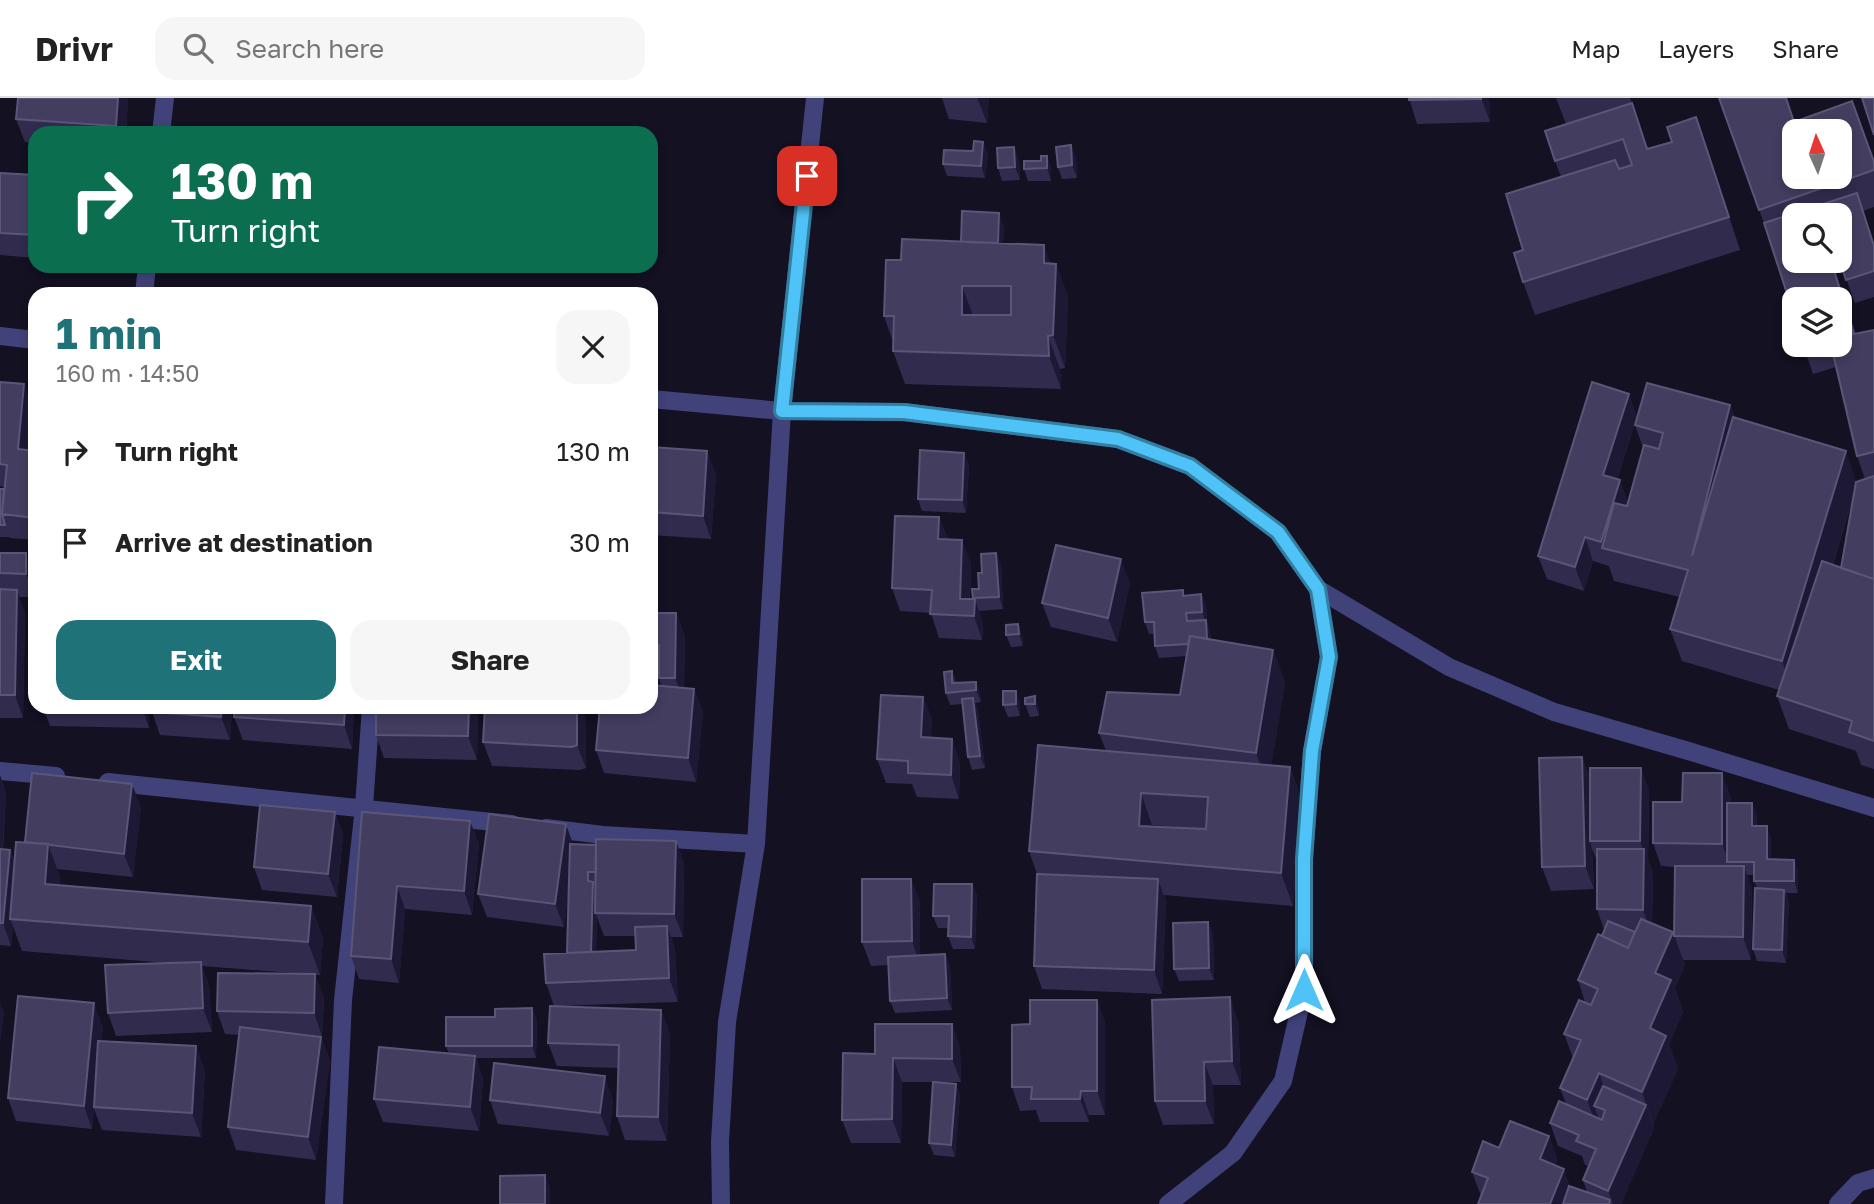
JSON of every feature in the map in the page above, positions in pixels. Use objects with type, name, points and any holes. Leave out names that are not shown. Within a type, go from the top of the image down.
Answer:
[{"type":"street","points":[[162,126],[165,98]]},
{"type":"street","points":[[721,1204],[720,1142],[727,1022],[756,845],[782,411],[815,98]]},
{"type":"street","points":[[0,337],[28,339]]},
{"type":"street","points":[[658,400],[782,411],[904,412],[1118,439],[1190,466],[1278,532],[1318,589],[1449,667],[1554,712],[1874,808]]},
{"type":"street","points":[[1168,1204],[1233,1153],[1283,1081],[1304,990],[1304,859],[1312,751],[1329,657],[1318,589]]},
{"type":"street","points":[[334,1204],[343,1000],[365,807],[371,714]]},
{"type":"street","points":[[0,771],[68,778]]},
{"type":"street","points":[[94,780],[365,807],[603,835],[756,845]]},
{"type":"street","points":[[1838,1204],[1858,1183],[1874,1178]]},
{"type":"building","points":[[18,98],[118,98],[116,126],[16,119]]},
{"type":"building","points":[[1481,98],[1481,99],[1409,100]]},
{"type":"building","points":[[1719,98],[1786,98],[1793,119],[1782,119],[1782,189],[1819,189],[1759,210]]},
{"type":"building","points":[[1862,98],[1874,98],[1874,135]]},
{"type":"building","points":[[1852,101],[1874,162],[1874,170],[1852,178],[1852,119],[1802,119]]},
{"type":"building","points":[[1632,103],[1647,149],[1672,142],[1667,127],[1696,117],[1729,217],[1523,282],[1514,253],[1523,250],[1506,194],[1615,160],[1619,169],[1632,165],[1623,139],[1555,161],[1545,131]]},
{"type":"building","points":[[974,141],[983,142],[981,166],[943,164],[944,150],[973,151]]},
{"type":"building","points":[[1071,145],[1072,165],[1058,167],[1056,147]]},
{"type":"building","points":[[1014,147],[1015,167],[998,168],[997,148]]},
{"type":"building","points":[[1041,156],[1047,156],[1047,168],[1024,169],[1024,161],[1041,161]]},
{"type":"building","points":[[0,173],[28,175],[28,235],[0,233]]},
{"type":"building","points":[[1857,193],[1874,246],[1874,271],[1846,280],[1844,273],[1852,273],[1852,203],[1826,203]]},
{"type":"building","points":[[962,211],[999,213],[998,243],[961,242]]},
{"type":"building","points":[[1782,217],[1782,273],[1835,273],[1839,287],[1785,287],[1764,223]]},
{"type":"building","points":[[902,239],[1044,245],[1044,263],[1056,264],[1053,335],[1048,336],[1049,356],[893,351],[894,316],[884,316],[886,260],[901,260]],"holes":[[[962,286],[1011,286],[1011,315],[962,315]]]},
{"type":"building","points":[[1874,330],[1874,452],[1857,456],[1834,357],[1852,357],[1852,334]]},
{"type":"building","points":[[0,382],[24,384],[18,449],[28,450],[28,517],[2,514],[7,465],[0,464]]},
{"type":"building","points":[[1592,382],[1629,394],[1603,475],[1620,480],[1601,542],[1585,537],[1575,567],[1538,556]]},
{"type":"building","points":[[1647,383],[1730,405],[1692,556],[1733,417],[1846,451],[1782,661],[1670,629],[1688,570],[1602,548],[1614,503],[1627,506],[1644,445],[1659,449],[1663,433],[1635,425]]},
{"type":"building","points":[[658,448],[707,451],[703,516],[658,513]]},
{"type":"building","points":[[920,450],[964,453],[962,500],[918,499]]},
{"type":"building","points":[[1874,476],[1874,579],[1841,568],[1856,482]]},
{"type":"building","points":[[0,489],[4,489],[2,514],[5,525],[0,525]]},
{"type":"building","points":[[895,516],[939,517],[938,539],[962,540],[960,599],[975,599],[974,616],[930,614],[932,590],[892,588]]},
{"type":"building","points":[[1056,545],[1121,559],[1108,618],[1042,603]]},
{"type":"building","points":[[0,553],[26,553],[26,574],[0,573]]},
{"type":"building","points":[[996,553],[999,597],[973,598],[972,589],[979,589],[978,573],[982,573],[981,554]]},
{"type":"building","points":[[1822,561],[1874,579],[1874,741],[1849,732],[1852,721],[1777,696]]},
{"type":"building","points":[[0,589],[17,590],[15,695],[0,695]]},
{"type":"building","points":[[1183,590],[1183,596],[1201,594],[1202,612],[1186,613],[1187,621],[1206,620],[1207,639],[1190,636],[1188,644],[1155,646],[1154,622],[1145,622],[1142,593]]},
{"type":"building","points":[[658,613],[676,613],[675,678],[659,678]]},
{"type":"building","points":[[1018,624],[1019,634],[1006,635],[1006,625]]},
{"type":"building","points":[[1190,636],[1273,650],[1256,753],[1099,733],[1107,692],[1180,695]]},
{"type":"building","points":[[952,671],[952,683],[976,682],[976,690],[946,693],[944,672]]},
{"type":"building","points":[[658,686],[694,689],[688,758],[596,750],[599,714],[658,714]]},
{"type":"building","points":[[1003,691],[1016,691],[1016,704],[1003,705]]},
{"type":"building","points":[[881,695],[923,697],[921,737],[952,739],[951,775],[908,773],[908,761],[877,759]]},
{"type":"building","points":[[1035,696],[1035,704],[1025,704],[1025,698]]},
{"type":"building","points":[[973,698],[980,756],[968,757],[962,699]]},
{"type":"building","points":[[180,714],[221,714],[221,717]]},
{"type":"building","points":[[234,714],[345,714],[344,725],[234,717]]},
{"type":"building","points":[[376,714],[469,714],[468,736],[376,735]]},
{"type":"building","points":[[485,714],[577,714],[577,745],[572,747],[483,742]]},
{"type":"building","points":[[1038,745],[1290,767],[1281,873],[1029,851]],"holes":[[[1141,793],[1208,797],[1206,829],[1139,826]]]},
{"type":"building","points":[[1582,757],[1585,866],[1542,867],[1539,758]]},
{"type":"building","points":[[1590,768],[1641,768],[1640,841],[1590,841]]},
{"type":"building","points":[[32,773],[132,784],[124,854],[25,842]]},
{"type":"building","points":[[1683,773],[1722,773],[1722,844],[1653,843],[1653,802],[1682,802]]},
{"type":"building","points":[[1727,803],[1752,803],[1752,826],[1767,826],[1767,859],[1794,860],[1794,881],[1754,881],[1754,862],[1727,862]]},
{"type":"building","points":[[260,805],[335,812],[328,874],[254,867]]},
{"type":"building","points":[[362,812],[470,821],[464,891],[397,886],[391,959],[351,956]]},
{"type":"building","points":[[489,814],[566,824],[555,904],[478,894]]},
{"type":"building","points":[[596,839],[676,841],[674,914],[595,913]]},
{"type":"building","points":[[16,842],[48,844],[45,884],[311,906],[308,942],[10,919]]},
{"type":"building","points":[[570,844],[596,845],[596,872],[588,872],[588,881],[593,882],[591,952],[567,953]]},
{"type":"building","points":[[0,849],[10,850],[3,923],[0,923]]},
{"type":"building","points":[[1597,849],[1644,849],[1643,910],[1597,909]]},
{"type":"building","points":[[1675,866],[1744,866],[1743,937],[1674,936]]},
{"type":"building","points":[[1037,874],[1158,879],[1154,970],[1034,966]]},
{"type":"building","points":[[862,879],[911,879],[912,941],[862,942]]},
{"type":"building","points":[[934,884],[972,884],[971,937],[948,936],[949,916],[933,916]]},
{"type":"building","points":[[1755,888],[1784,890],[1782,950],[1753,949]]},
{"type":"building","points":[[1641,919],[1673,932],[1655,973],[1671,980],[1650,1028],[1666,1036],[1642,1092],[1599,1073],[1587,1100],[1560,1088],[1581,1040],[1564,1034],[1579,1000],[1591,1005],[1598,989],[1578,980],[1598,934],[1628,948]]},
{"type":"building","points":[[1608,921],[1635,932],[1628,948],[1602,936]]},
{"type":"building","points":[[1208,922],[1209,968],[1174,969],[1173,923]]},
{"type":"building","points":[[667,926],[669,978],[546,983],[544,954],[636,950],[635,927]]},
{"type":"building","points":[[945,954],[947,998],[890,1001],[888,957]]},
{"type":"building","points":[[201,962],[203,1008],[108,1013],[105,965]]},
{"type":"building","points":[[218,973],[315,974],[314,1013],[217,1011]]},
{"type":"building","points":[[18,996],[94,1003],[84,1106],[8,1098]]},
{"type":"building","points":[[1230,997],[1232,1061],[1204,1062],[1205,1101],[1155,1101],[1152,1000]]},
{"type":"building","points":[[1030,1000],[1097,1000],[1097,1091],[1081,1091],[1080,1099],[1031,1099],[1032,1087],[1012,1087],[1012,1025],[1030,1024]]},
{"type":"building","points":[[550,1006],[661,1010],[658,1117],[617,1116],[619,1045],[548,1043]]},
{"type":"building","points":[[532,1008],[532,1046],[446,1046],[446,1017],[495,1017],[495,1009]]},
{"type":"building","points":[[875,1024],[952,1024],[952,1059],[893,1058],[892,1119],[842,1120],[843,1053],[875,1054]]},
{"type":"building","points":[[240,1027],[321,1037],[308,1137],[228,1127]]},
{"type":"building","points":[[98,1041],[196,1046],[192,1113],[94,1107]]},
{"type":"building","points":[[379,1047],[475,1056],[470,1107],[374,1099]]},
{"type":"building","points":[[494,1063],[605,1076],[600,1113],[490,1100]]},
{"type":"building","points":[[933,1082],[956,1084],[951,1145],[929,1143]]},
{"type":"building","points":[[1603,1086],[1646,1105],[1608,1191],[1583,1180],[1596,1149],[1576,1141],[1579,1135],[1550,1123],[1559,1101],[1602,1120],[1605,1110],[1594,1106]]},
{"type":"building","points":[[1510,1121],[1549,1136],[1540,1159],[1564,1169],[1550,1204],[1478,1204],[1488,1178],[1472,1172],[1483,1141],[1499,1148]]},
{"type":"building","points":[[545,1175],[545,1204],[500,1204],[500,1176]]},
{"type":"building","points":[[1569,1186],[1610,1200],[1609,1204],[1563,1204]]},
{"type":"route","points":[[807,176],[782,411],[904,412],[1118,439],[1190,466],[1278,532],[1318,589],[1329,657],[1312,751],[1304,859],[1304,990]]}]
